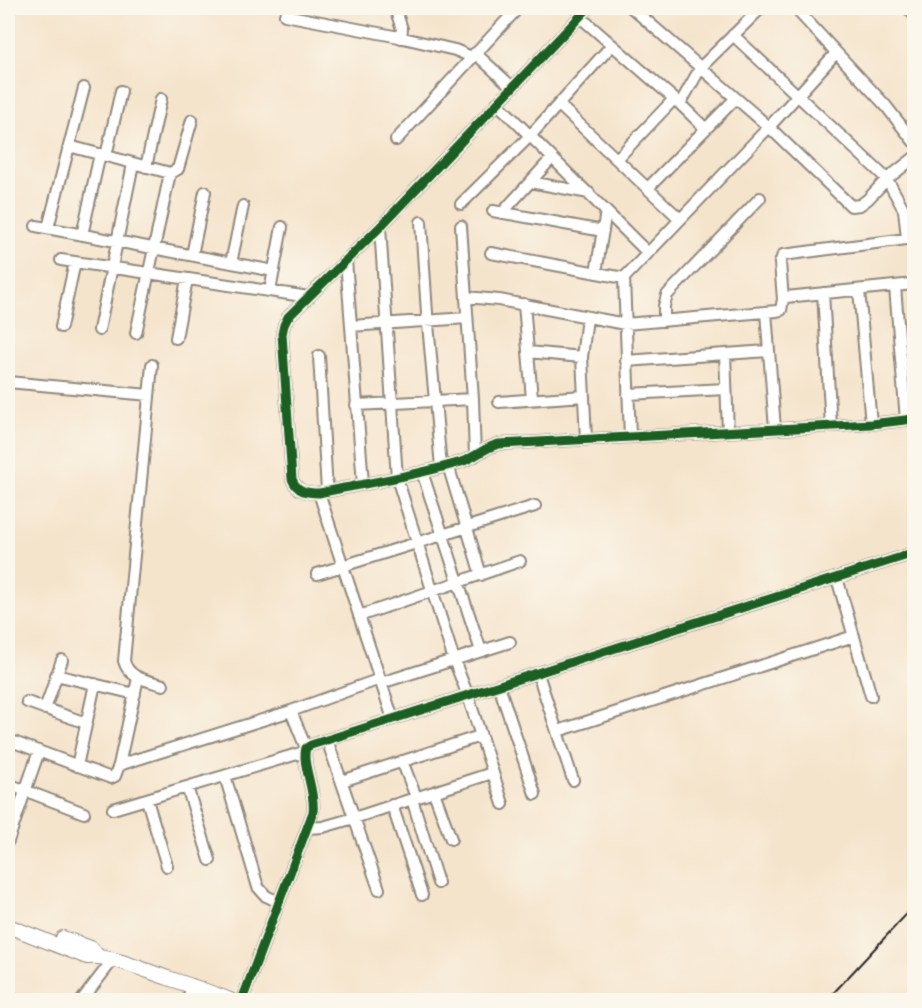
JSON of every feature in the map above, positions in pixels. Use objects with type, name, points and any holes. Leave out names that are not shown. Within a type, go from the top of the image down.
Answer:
[{"type":"main road","points":[[8,918],[91,948],[97,956]]},
{"type":"main road","points":[[8,926],[87,957],[97,956],[146,970],[230,1000]]},
{"type":"street","points":[[395,8],[402,28],[401,38]]},
{"type":"street","points":[[396,140],[518,8]]},
{"type":"street","points":[[588,8],[380,227],[288,317],[282,334],[292,480],[295,486],[307,493],[323,492],[397,478],[475,456],[485,448],[499,444],[910,420],[895,287]]},
{"type":"street","points":[[632,8],[769,127],[850,206],[860,205],[915,158]]},
{"type":"street","points":[[617,159],[677,102],[701,67],[761,8]]},
{"type":"street","points":[[795,8],[886,106],[915,142]]},
{"type":"street","points":[[908,8],[915,15]]},
{"type":"street","points":[[285,15],[474,55],[512,87]]},
{"type":"street","points":[[579,16],[706,129]]},
{"type":"street","points":[[466,297],[524,304],[624,324],[766,312],[781,310],[783,299],[780,263],[783,255],[911,238],[904,210],[887,180],[733,35]]},
{"type":"street","points":[[461,204],[530,136],[612,45]]},
{"type":"street","points":[[630,437],[624,278],[769,127],[836,53]]},
{"type":"street","points":[[48,228],[84,88]]},
{"type":"street","points":[[82,235],[121,91]]},
{"type":"street","points":[[648,188],[736,98]]},
{"type":"street","points":[[146,167],[161,99]]},
{"type":"street","points":[[497,103],[647,252]]},
{"type":"street","points":[[559,105],[680,219]]},
{"type":"street","points":[[69,146],[170,173],[178,169],[192,120]]},
{"type":"street","points":[[552,158],[497,212],[603,231]]},
{"type":"street","points":[[99,330],[133,164]]},
{"type":"street","points":[[136,333],[170,173]]},
{"type":"street","points":[[530,182],[588,193]]},
{"type":"street","points":[[192,255],[205,192]]},
{"type":"street","points":[[664,321],[663,306],[667,295],[760,198]]},
{"type":"street","points":[[231,263],[243,206]]},
{"type":"street","points":[[596,273],[606,211]]},
{"type":"street","points":[[421,222],[435,401],[444,466],[481,575]]},
{"type":"street","points":[[36,226],[274,271]]},
{"type":"street","points":[[461,226],[475,456]]},
{"type":"street","points":[[270,291],[282,227]]},
{"type":"street","points":[[380,227],[390,403],[397,478],[454,660],[503,804]]},
{"type":"street","points":[[491,253],[624,278]]},
{"type":"street","points":[[61,260],[309,297]]},
{"type":"street","points":[[346,260],[363,484]]},
{"type":"street","points":[[61,327],[75,262]]},
{"type":"street","points":[[176,338],[187,279]]},
{"type":"street","points":[[783,299],[915,284]]},
{"type":"street","points":[[859,290],[871,424]]},
{"type":"street","points":[[823,293],[831,426]]},
{"type":"street","points":[[524,304],[532,399]]},
{"type":"street","points":[[766,312],[775,429]]},
{"type":"street","points":[[351,326],[467,318]]},
{"type":"street","points":[[586,439],[582,357],[587,318]]},
{"type":"street","points":[[626,360],[768,351]]},
{"type":"street","points":[[528,352],[582,357]]},
{"type":"street","points":[[725,354],[728,432]]},
{"type":"street","points":[[319,356],[323,492],[343,566],[393,719]]},
{"type":"street","points":[[152,365],[124,661],[130,672],[138,678],[163,685]]},
{"type":"street","points":[[8,382],[149,395]]},
{"type":"street","points":[[628,394],[726,389]]},
{"type":"street","points":[[500,402],[584,396]]},
{"type":"street","points":[[356,405],[473,399]]},
{"type":"street","points":[[422,472],[481,651]]},
{"type":"street","points":[[318,573],[535,506]]},
{"type":"street","points":[[113,809],[225,776],[305,750],[327,740],[915,553]]},
{"type":"street","points":[[359,616],[520,561]]},
{"type":"street","points":[[837,578],[871,696]]},
{"type":"street","points":[[558,731],[854,636]]},
{"type":"street","points":[[119,765],[380,681],[510,642]]},
{"type":"street","points":[[45,709],[62,660]]},
{"type":"street","points":[[538,674],[573,780]]},
{"type":"street","points":[[56,675],[135,694]]},
{"type":"street","points":[[11,741],[111,778],[115,776],[119,765],[138,678]]},
{"type":"street","points":[[76,766],[95,684]]},
{"type":"street","points":[[499,686],[535,794]]},
{"type":"street","points":[[27,702],[86,723]]},
{"type":"street","points":[[242,1000],[314,812],[314,795],[305,750],[291,711]]},
{"type":"street","points":[[342,781],[480,736]]},
{"type":"street","points":[[327,740],[379,889]]},
{"type":"street","points":[[8,841],[39,751]]},
{"type":"street","points":[[402,761],[438,883]]},
{"type":"street","points":[[308,828],[323,827],[354,818],[492,772]]},
{"type":"street","points":[[225,776],[258,887],[266,896],[279,902]]},
{"type":"street","points":[[8,784],[84,813]]},
{"type":"street","points":[[187,788],[210,860]]},
{"type":"street","points":[[434,792],[451,839]]},
{"type":"street","points":[[147,800],[167,866]]},
{"type":"street","points":[[392,805],[422,895]]},
{"type":"street","points":[[82,1000],[112,961]]},
{"type":"street","points":[[188,1000],[192,985]]},
{"type":"railway","points":[[827,1000],[914,906]]},
{"type":"cycle path","points":[[588,8],[380,227],[288,317],[282,334],[292,479],[297,487],[307,492],[319,493],[408,475],[461,462],[499,444],[871,424],[914,419]]},
{"type":"cycle path","points":[[242,1000],[313,812],[305,762],[306,748],[914,553]]}]
